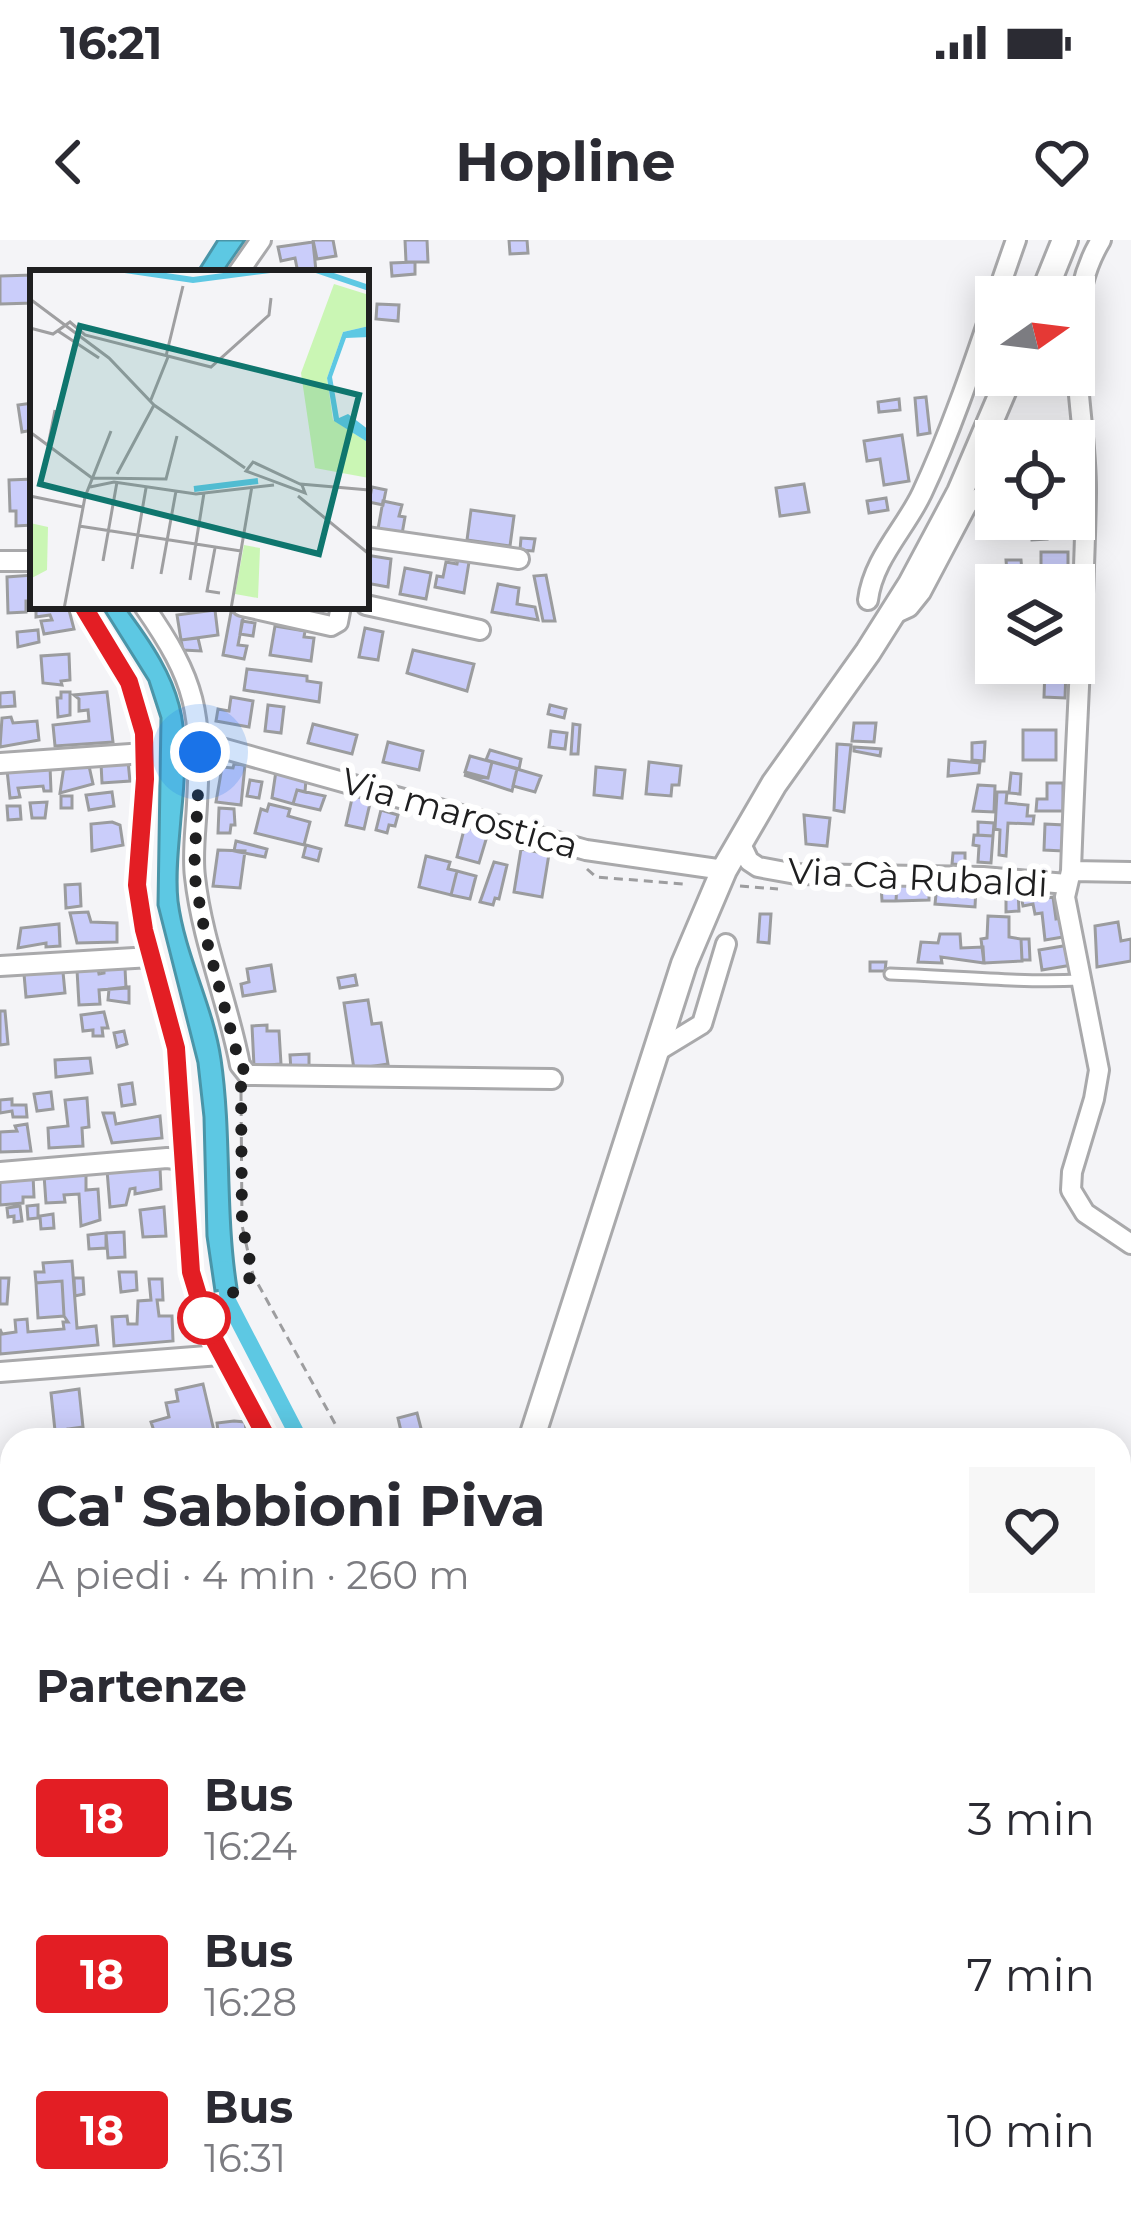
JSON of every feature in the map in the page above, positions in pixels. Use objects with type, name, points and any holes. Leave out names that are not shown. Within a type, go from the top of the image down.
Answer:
[{"type":"main road","points":[[1050,276],[1065,240]]},
{"type":"main road","points":[[535,1428],[672,1003],[724,870],[739,840],[892,616],[943,527],[975,457]]},
{"type":"street","points":[[240,270],[261,240]]},
{"type":"street","points":[[868,600],[873,576],[921,496],[1016,240]]},
{"type":"street","name":"Via Cà Rubaldi","points":[[1078,420],[1078,296],[1086,264],[1101,240]]},
{"type":"street","points":[[892,616],[909,607],[920,592],[968,503],[975,499]]},
{"type":"street","points":[[369,537],[519,560]]},
{"type":"street","name":"Via Cà Rubaldi","points":[[1079,540],[1070,935],[1099,1070],[1071,1190],[1085,1213],[1131,1244]]},
{"type":"street","points":[[0,561],[30,562]]},
{"type":"street","points":[[369,606],[480,630]]},
{"type":"street","points":[[85,609],[134,693],[145,754],[137,885],[176,1048],[191,1272],[220,1355],[261,1428]]},
{"type":"street","points":[[146,609],[190,683],[200,742],[194,873],[205,934],[244,1070],[552,1079]]},
{"type":"street","points":[[255,609],[331,626],[338,622],[340,609]]},
{"type":"street","name":"Via marostica","points":[[200,742],[586,850],[724,870]]},
{"type":"street","points":[[0,763],[145,754]]},
{"type":"street","name":"Via Cà Rubaldi","points":[[739,840],[749,861],[769,871],[1069,878],[1131,872]]},
{"type":"street","points":[[656,1052],[698,1028],[706,1018],[726,944]]},
{"type":"street","points":[[0,966],[152,957]]},
{"type":"street","points":[[672,1003],[692,1019],[706,1018]]},
{"type":"street","points":[[0,1172],[183,1160]]},
{"type":"street","points":[[0,1372],[220,1355]]},
{"type":"lane","points":[[890,974],[1080,980]]},
{"type":"path","points":[[586,850],[587,870],[596,877],[684,884]]},
{"type":"path","points":[[244,1070],[242,1225],[253,1275],[337,1428]]},
{"type":"water","points":[[218,240],[245,240],[224,270],[199,270]]},
{"type":"water","points":[[104,609],[126,609],[144,634],[171,682],[183,728],[178,901],[221,1059],[237,1288],[215,1291],[207,1236],[198,1063],[158,905],[161,718],[149,681]]},
{"type":"building","points":[[313,240],[333,240],[336,256],[317,259]]},
{"type":"building","points":[[405,240],[427,240],[428,262],[406,262]]},
{"type":"building","points":[[509,240],[527,240],[528,253],[510,254]]},
{"type":"building","points":[[313,242],[316,270],[297,270],[295,258],[281,261],[278,247]]},
{"type":"building","points":[[415,262],[415,274],[392,276],[391,263]]},
{"type":"building","points":[[30,275],[30,303],[0,304],[0,276]]},
{"type":"building","points":[[377,304],[399,305],[398,321],[376,319]]},
{"type":"building","points":[[926,397],[930,433],[918,435],[915,398]]},
{"type":"building","points":[[899,399],[900,410],[879,412],[878,402]]},
{"type":"building","points":[[30,403],[30,431],[22,432],[18,405]]},
{"type":"building","points":[[902,435],[909,481],[884,485],[880,459],[867,461],[864,441]]},
{"type":"building","points":[[30,479],[30,525],[16,526],[16,511],[10,511],[9,480]]},
{"type":"building","points":[[804,484],[809,512],[780,516],[776,488]]},
{"type":"building","points":[[372,487],[386,490],[383,505],[369,502]]},
{"type":"building","points":[[886,498],[888,510],[869,513],[867,501]]},
{"type":"building","points":[[383,501],[402,505],[402,534],[378,529]]},
{"type":"building","points":[[471,510],[514,516],[510,546],[467,540]]},
{"type":"building","points":[[521,538],[535,539],[533,551],[520,550]]},
{"type":"building","points":[[1041,552],[1068,552],[1068,564],[1041,564]]},
{"type":"building","points":[[459,554],[470,556],[464,593],[435,587],[446,562],[457,564]]},
{"type":"building","points":[[369,555],[391,559],[388,587],[369,584]]},
{"type":"building","points":[[405,568],[431,573],[426,599],[400,594]]},
{"type":"building","points":[[30,575],[26,612],[8,613],[7,577]]},
{"type":"building","points":[[546,575],[555,621],[543,621],[534,576]]},
{"type":"building","points":[[498,584],[519,588],[517,604],[535,607],[538,620],[492,612]]},
{"type":"building","points":[[36,609],[69,609],[74,629],[44,634],[41,621],[52,620],[50,615],[36,617]]},
{"type":"building","points":[[215,610],[218,635],[181,640],[177,615]]},
{"type":"building","points":[[231,612],[244,614],[238,645],[247,646],[244,659],[223,655]]},
{"type":"building","points":[[242,621],[255,623],[253,636],[240,634]]},
{"type":"building","points":[[275,626],[305,631],[304,637],[314,638],[311,661],[270,655]]},
{"type":"building","points":[[365,628],[383,632],[378,660],[359,657]]},
{"type":"building","points":[[38,630],[39,642],[18,647],[17,632]]},
{"type":"building","points":[[198,638],[201,651],[183,650],[181,640]]},
{"type":"building","points":[[413,650],[474,664],[467,691],[407,673]]},
{"type":"building","points":[[69,654],[70,680],[61,681],[62,685],[43,683],[41,656]]},
{"type":"building","points":[[247,669],[307,676],[307,681],[321,683],[319,702],[244,690]]},
{"type":"building","points":[[1044,684],[1065,684],[1065,698],[1044,697]]},
{"type":"building","points":[[14,692],[15,706],[0,707],[0,693]]},
{"type":"building","points":[[61,692],[70,692],[70,715],[58,717],[57,698]]},
{"type":"building","points":[[107,692],[113,742],[55,746],[53,725],[89,721],[88,710],[79,711],[74,695]]},
{"type":"building","points":[[231,697],[253,701],[249,727],[216,721],[218,709],[229,711]]},
{"type":"building","points":[[268,705],[284,707],[281,733],[265,731]]},
{"type":"building","points":[[550,705],[566,709],[564,718],[548,714]]},
{"type":"building","points":[[11,717],[13,723],[37,721],[39,740],[0,747],[2,718]]},
{"type":"building","points":[[854,723],[876,723],[874,742],[852,741]]},
{"type":"building","points":[[313,724],[357,735],[352,754],[308,743]]},
{"type":"building","points":[[573,724],[580,725],[578,754],[571,754]]},
{"type":"building","points":[[1023,730],[1056,730],[1056,760],[1023,760]]},
{"type":"building","points":[[551,731],[567,733],[565,749],[549,747]]},
{"type":"building","points":[[388,742],[423,751],[419,770],[383,762]]},
{"type":"building","points":[[985,742],[984,761],[972,760],[972,743]]},
{"type":"building","points":[[837,744],[851,745],[844,812],[834,810]]},
{"type":"building","points":[[854,747],[881,749],[880,756],[854,751]]},
{"type":"building","points":[[490,750],[521,759],[519,769],[486,760]]},
{"type":"building","points":[[470,756],[492,762],[488,778],[465,772]]},
{"type":"building","points":[[949,760],[980,763],[979,773],[948,776]]},
{"type":"building","points":[[128,761],[130,781],[102,783],[101,763]]},
{"type":"building","points":[[492,762],[517,769],[512,791],[464,775],[488,778]]},
{"type":"building","points":[[649,762],[681,766],[679,785],[672,785],[671,796],[646,794]]},
{"type":"building","points":[[234,764],[245,765],[241,805],[216,802],[222,767],[233,768]]},
{"type":"building","points":[[50,766],[51,791],[44,791],[43,786],[18,788],[20,797],[10,798],[7,770]]},
{"type":"building","points":[[64,766],[89,766],[93,784],[60,793]]},
{"type":"building","points":[[596,767],[625,770],[622,798],[594,795]]},
{"type":"building","points":[[517,769],[541,776],[535,792],[513,786]]},
{"type":"building","points":[[276,771],[306,779],[305,792],[297,790],[293,804],[272,798]]},
{"type":"building","points":[[1011,773],[1021,774],[1020,794],[1009,793]]},
{"type":"building","points":[[250,780],[262,782],[259,798],[247,796]]},
{"type":"building","points":[[1047,783],[1063,783],[1063,811],[1036,811],[1037,799],[1047,799]]},
{"type":"building","points":[[978,785],[995,786],[994,812],[973,811]]},
{"type":"building","points":[[297,790],[325,796],[320,810],[293,804]]},
{"type":"building","points":[[112,792],[114,806],[89,810],[86,795]]},
{"type":"building","points":[[997,792],[1007,792],[1006,803],[1028,805],[1027,816],[1034,816],[1033,824],[1008,823],[1006,856],[999,855],[1000,830],[995,829]]},
{"type":"building","points":[[353,794],[371,799],[364,829],[346,825]]},
{"type":"building","points":[[61,796],[72,796],[72,808],[61,808]]},
{"type":"building","points":[[47,802],[45,818],[32,818],[30,803]]},
{"type":"building","points":[[269,804],[290,809],[288,816],[310,822],[304,845],[255,833],[261,809],[267,811]]},
{"type":"building","points":[[7,806],[20,806],[21,819],[8,820]]},
{"type":"building","points":[[219,808],[234,809],[235,825],[230,833],[218,833]]},
{"type":"building","points":[[381,810],[398,815],[387,833],[376,830]]},
{"type":"building","points":[[804,815],[830,818],[827,846],[806,844]]},
{"type":"building","points":[[978,822],[994,823],[993,836],[978,835]]},
{"type":"building","points":[[91,824],[120,825],[123,845],[92,851]]},
{"type":"building","points":[[1045,824],[1064,825],[1063,851],[1044,850]]},
{"type":"building","points":[[465,826],[488,833],[479,863],[457,857]]},
{"type":"building","points":[[974,835],[993,836],[991,863],[978,862]]},
{"type":"building","points":[[236,841],[267,849],[265,857],[234,851]]},
{"type":"building","points":[[306,845],[321,849],[318,861],[303,857]]},
{"type":"building","points":[[521,849],[549,854],[542,897],[514,892]]},
{"type":"building","points":[[218,850],[245,851],[240,888],[213,886]]},
{"type":"building","points":[[953,853],[965,853],[965,865],[952,864]]},
{"type":"building","points":[[426,856],[450,862],[448,869],[457,871],[451,895],[419,887]]},
{"type":"building","points":[[494,862],[507,865],[499,899],[493,905],[480,902]]},
{"type":"building","points":[[457,871],[476,876],[470,899],[451,895]]},
{"type":"building","points":[[80,884],[81,906],[66,908],[65,885]]},
{"type":"building","points":[[929,884],[929,900],[896,901],[897,885]]},
{"type":"building","points":[[881,885],[897,885],[896,901],[882,901]]},
{"type":"building","points":[[937,885],[976,887],[975,907],[935,904]]},
{"type":"building","points":[[1045,887],[1047,898],[1053,897],[1056,919],[1061,918],[1063,937],[1045,940],[1042,913],[1035,914],[1033,904],[1023,906],[1020,890]]},
{"type":"building","points":[[1006,890],[1018,890],[1019,911],[1006,912]]},
{"type":"building","points":[[88,912],[91,922],[117,923],[117,942],[77,943],[70,913]]},
{"type":"building","points":[[760,914],[771,914],[769,943],[758,942]]},
{"type":"building","points":[[988,916],[1009,917],[1009,937],[1021,939],[1022,961],[984,963],[981,939],[987,938]]},
{"type":"building","points":[[1118,922],[1121,941],[1131,939],[1131,961],[1097,967],[1095,926]]},
{"type":"building","points":[[59,924],[60,946],[46,947],[46,943],[18,948],[21,928]]},
{"type":"building","points":[[940,934],[960,934],[961,948],[983,947],[984,963],[941,957],[942,963],[918,962],[921,942],[938,943]]},
{"type":"building","points":[[1021,939],[1029,939],[1030,960],[1022,960]]},
{"type":"building","points":[[1069,945],[1072,965],[1042,970],[1039,950]]},
{"type":"building","points":[[870,962],[886,962],[885,971],[870,971]]},
{"type":"building","points":[[271,965],[275,991],[243,996],[241,984],[249,982],[247,969]]},
{"type":"building","points":[[125,968],[126,988],[99,990],[100,1004],[79,1005],[77,970],[98,969],[99,974],[104,969]]},
{"type":"building","points":[[63,972],[65,993],[26,997],[24,974]]},
{"type":"building","points":[[355,975],[357,985],[340,988],[338,978]]},
{"type":"building","points":[[129,987],[129,1003],[108,1000],[109,989]]},
{"type":"building","points":[[368,1000],[372,1024],[381,1023],[388,1064],[354,1069],[344,1003]]},
{"type":"building","points":[[0,1011],[5,1011],[8,1044],[0,1045]]},
{"type":"building","points":[[104,1012],[108,1028],[102,1028],[103,1036],[83,1031],[81,1015]]},
{"type":"building","points":[[267,1025],[267,1031],[279,1031],[281,1064],[254,1066],[252,1026]]},
{"type":"building","points":[[124,1031],[127,1044],[117,1047],[114,1033]]},
{"type":"building","points":[[309,1054],[309,1071],[291,1071],[290,1055]]},
{"type":"building","points":[[90,1058],[92,1073],[56,1077],[55,1060]]},
{"type":"building","points":[[132,1083],[135,1104],[122,1106],[119,1085]]},
{"type":"building","points":[[51,1092],[53,1109],[37,1111],[34,1094]]},
{"type":"building","points":[[87,1098],[89,1127],[82,1128],[83,1146],[49,1148],[48,1128],[68,1126],[65,1100]]},
{"type":"building","points":[[12,1099],[12,1105],[26,1105],[27,1117],[13,1117],[12,1111],[0,1113],[0,1100]]},
{"type":"building","points":[[103,1113],[114,1113],[116,1124],[160,1116],[162,1138],[112,1143]]},
{"type":"building","points":[[27,1124],[31,1151],[0,1152],[0,1132],[17,1131],[15,1126]]},
{"type":"building","points":[[160,1168],[161,1189],[135,1194],[135,1188],[130,1189],[126,1205],[110,1207],[107,1170]]},
{"type":"building","points":[[86,1172],[86,1190],[98,1189],[100,1220],[81,1226],[79,1194],[64,1195],[65,1202],[46,1203],[44,1175]]},
{"type":"building","points":[[33,1175],[34,1197],[0,1205],[0,1177]]},
{"type":"building","points":[[38,1205],[38,1218],[28,1219],[27,1206]]},
{"type":"building","points":[[20,1206],[22,1221],[14,1222],[7,1208]]},
{"type":"building","points":[[164,1207],[166,1236],[143,1237],[140,1210]]},
{"type":"building","points":[[53,1214],[54,1228],[41,1229],[40,1216]]},
{"type":"building","points":[[124,1232],[125,1257],[108,1258],[106,1233]]},
{"type":"building","points":[[106,1233],[106,1248],[89,1249],[88,1235]]},
{"type":"building","points":[[72,1261],[77,1328],[96,1326],[98,1345],[0,1354],[0,1329],[2,1334],[16,1332],[15,1320],[27,1319],[28,1332],[64,1329],[63,1322],[68,1322],[62,1281],[36,1283],[35,1272],[44,1272],[43,1263]]},
{"type":"building","points":[[119,1272],[136,1272],[137,1290],[121,1292]]},
{"type":"building","points":[[0,1278],[9,1278],[7,1304],[0,1304]]},
{"type":"building","points":[[74,1278],[83,1278],[84,1294],[75,1296]]},
{"type":"building","points":[[149,1279],[162,1279],[159,1316],[172,1316],[173,1341],[114,1346],[112,1317],[127,1316],[128,1324],[137,1324],[138,1301],[151,1300]]},
{"type":"building","points":[[62,1281],[64,1316],[38,1318],[36,1283]]},
{"type":"building","points":[[203,1384],[213,1428],[153,1428],[151,1422],[169,1417],[166,1403],[178,1401],[176,1390]]},
{"type":"building","points":[[79,1389],[83,1427],[55,1428],[51,1393]]},
{"type":"building","points":[[417,1413],[421,1428],[400,1428],[398,1418]]},
{"type":"building","points":[[245,1422],[246,1428],[218,1428],[217,1423]]},
{"type":"waterway","points":[[224,1269],[228,1301],[294,1428]]},
{"type":"bus line","name":"18","points":[[85,609],[129,682],[144,733],[137,885],[144,930],[176,1048],[191,1272],[220,1355],[262,1428]]},
{"type":"route","points":[[200,752],[194,873],[240,1065],[248,1075],[241,1084],[242,1225],[253,1275],[204,1318]]}]
